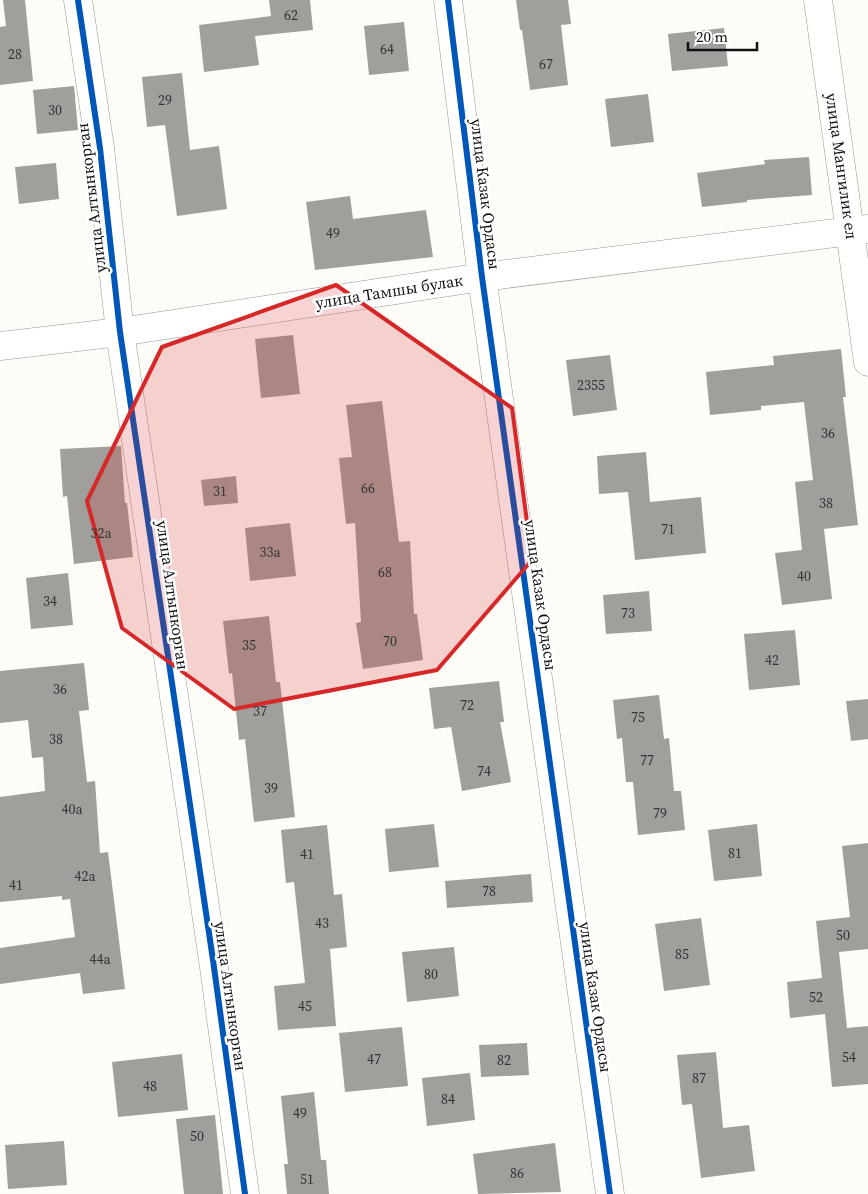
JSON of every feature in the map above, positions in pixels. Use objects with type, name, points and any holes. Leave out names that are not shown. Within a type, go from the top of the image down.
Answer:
[{"type":"street","name":"улица Алтынкорган","points":[[78,0],[100,148],[120,332],[212,950],[245,1194]]},
{"type":"street","name":"улица Казак Ордасы","points":[[448,0],[482,277],[610,1194]]},
{"type":"street","name":"улица Мангилик ел","points":[[818,0],[860,230],[868,362]]},
{"type":"street","name":"улица Тамшы булак","points":[[0,346],[120,332],[482,277],[860,230]]},
{"type":"highlighted area","points":[[336,285],[512,408],[532,560],[437,670],[234,709],[122,628],[87,501],[162,347]]},
{"type":"building","points":[[3,0],[25,0],[33,81],[0,85],[0,27],[6,26]]},
{"type":"building","points":[[269,0],[310,0],[313,30],[255,36],[259,65],[204,72],[199,25],[271,16]]},
{"type":"building","points":[[516,0],[568,0],[571,24],[561,25],[568,85],[530,90]]},
{"type":"building","points":[[404,22],[409,71],[369,75],[364,26]]},
{"type":"building","points":[[724,28],[728,66],[672,71],[668,34]]},
{"type":"building","points":[[182,73],[190,150],[219,146],[227,209],[177,216],[165,125],[147,127],[142,77]]},
{"type":"building","points":[[74,86],[78,130],[37,134],[33,90]]},
{"type":"building","points":[[648,94],[654,142],[611,147],[605,99]]},
{"type":"building","points":[[809,157],[812,195],[747,200],[747,202],[702,207],[697,173],[765,164],[764,160]]},
{"type":"building","points":[[56,163],[59,199],[19,204],[15,167]]},
{"type":"building","points":[[350,196],[353,219],[426,210],[433,257],[315,270],[306,202]]},
{"type":"building","points":[[293,335],[300,394],[261,398],[255,339]]},
{"type":"building","points":[[841,349],[846,397],[843,397],[858,525],[824,529],[832,599],[782,605],[775,553],[802,550],[795,482],[813,480],[804,402],[761,406],[761,410],[710,415],[706,372],[774,365],[773,356]]},
{"type":"building","points":[[610,355],[617,410],[573,416],[566,360]]},
{"type":"building","points":[[382,401],[399,542],[410,541],[414,614],[417,614],[423,660],[363,669],[356,623],[361,622],[355,523],[346,524],[339,458],[352,457],[346,405]]},
{"type":"building","points":[[121,446],[125,503],[127,503],[133,557],[74,564],[67,496],[63,497],[60,449]]},
{"type":"building","points":[[646,452],[650,502],[701,497],[706,553],[635,560],[628,492],[599,494],[597,456]]},
{"type":"building","points":[[236,476],[238,503],[204,506],[201,480]]},
{"type":"building","points":[[290,523],[296,576],[250,581],[245,528]]},
{"type":"building","points":[[68,573],[73,625],[31,629],[26,578]]},
{"type":"building","points":[[649,591],[652,631],[606,634],[603,595]]},
{"type":"building","points":[[269,616],[276,682],[280,682],[295,817],[254,822],[245,739],[239,740],[232,673],[229,674],[223,621]]},
{"type":"building","points":[[795,630],[800,685],[749,690],[744,634]]},
{"type":"building","points":[[84,663],[89,710],[79,711],[87,782],[95,781],[100,853],[108,852],[125,989],[83,994],[80,973],[0,984],[0,948],[75,937],[70,899],[62,900],[62,896],[0,902],[0,797],[45,791],[43,757],[32,758],[28,720],[0,723],[0,671]]},
{"type":"building","points":[[499,681],[504,722],[500,722],[511,782],[462,791],[451,727],[434,729],[429,688]]},
{"type":"building","points":[[659,695],[664,739],[669,738],[674,791],[681,791],[685,830],[638,835],[633,782],[626,782],[622,738],[617,739],[613,700]]},
{"type":"building","points":[[868,699],[868,739],[851,741],[846,701]]},
{"type":"building","points":[[434,824],[439,867],[389,872],[385,829]]},
{"type":"building","points":[[757,824],[762,876],[714,881],[708,830]]},
{"type":"building","points":[[327,825],[334,895],[342,894],[347,947],[330,949],[336,1026],[278,1030],[274,986],[305,983],[294,882],[286,883],[281,830]]},
{"type":"building","points":[[868,843],[868,949],[839,952],[847,1028],[868,1026],[868,1084],[832,1087],[825,1014],[790,1018],[787,982],[822,978],[816,921],[850,917],[842,846]]},
{"type":"building","points":[[531,874],[533,902],[447,908],[445,881]]},
{"type":"building","points":[[701,918],[710,985],[664,991],[655,924]]},
{"type":"building","points":[[454,947],[459,996],[407,1002],[402,952]]},
{"type":"building","points":[[402,1027],[408,1086],[345,1092],[339,1033]]},
{"type":"building","points":[[527,1043],[529,1075],[481,1077],[479,1045]]},
{"type":"building","points":[[716,1052],[723,1128],[749,1125],[755,1171],[701,1178],[692,1104],[682,1105],[677,1055]]},
{"type":"building","points":[[182,1054],[188,1110],[118,1117],[112,1062]]},
{"type":"building","points":[[470,1073],[475,1120],[427,1126],[422,1078]]},
{"type":"building","points":[[314,1092],[321,1160],[326,1160],[329,1194],[287,1194],[284,1164],[288,1164],[281,1096]]},
{"type":"building","points":[[215,1115],[223,1194],[184,1194],[176,1119]]},
{"type":"building","points":[[64,1141],[67,1185],[8,1189],[5,1145]]},
{"type":"building","points":[[555,1143],[561,1192],[478,1194],[473,1154]]},
{"type":"cycle path","points":[[78,0],[100,148],[120,332],[213,960],[245,1194]]},
{"type":"cycle path","points":[[448,0],[482,277],[610,1194]]}]
